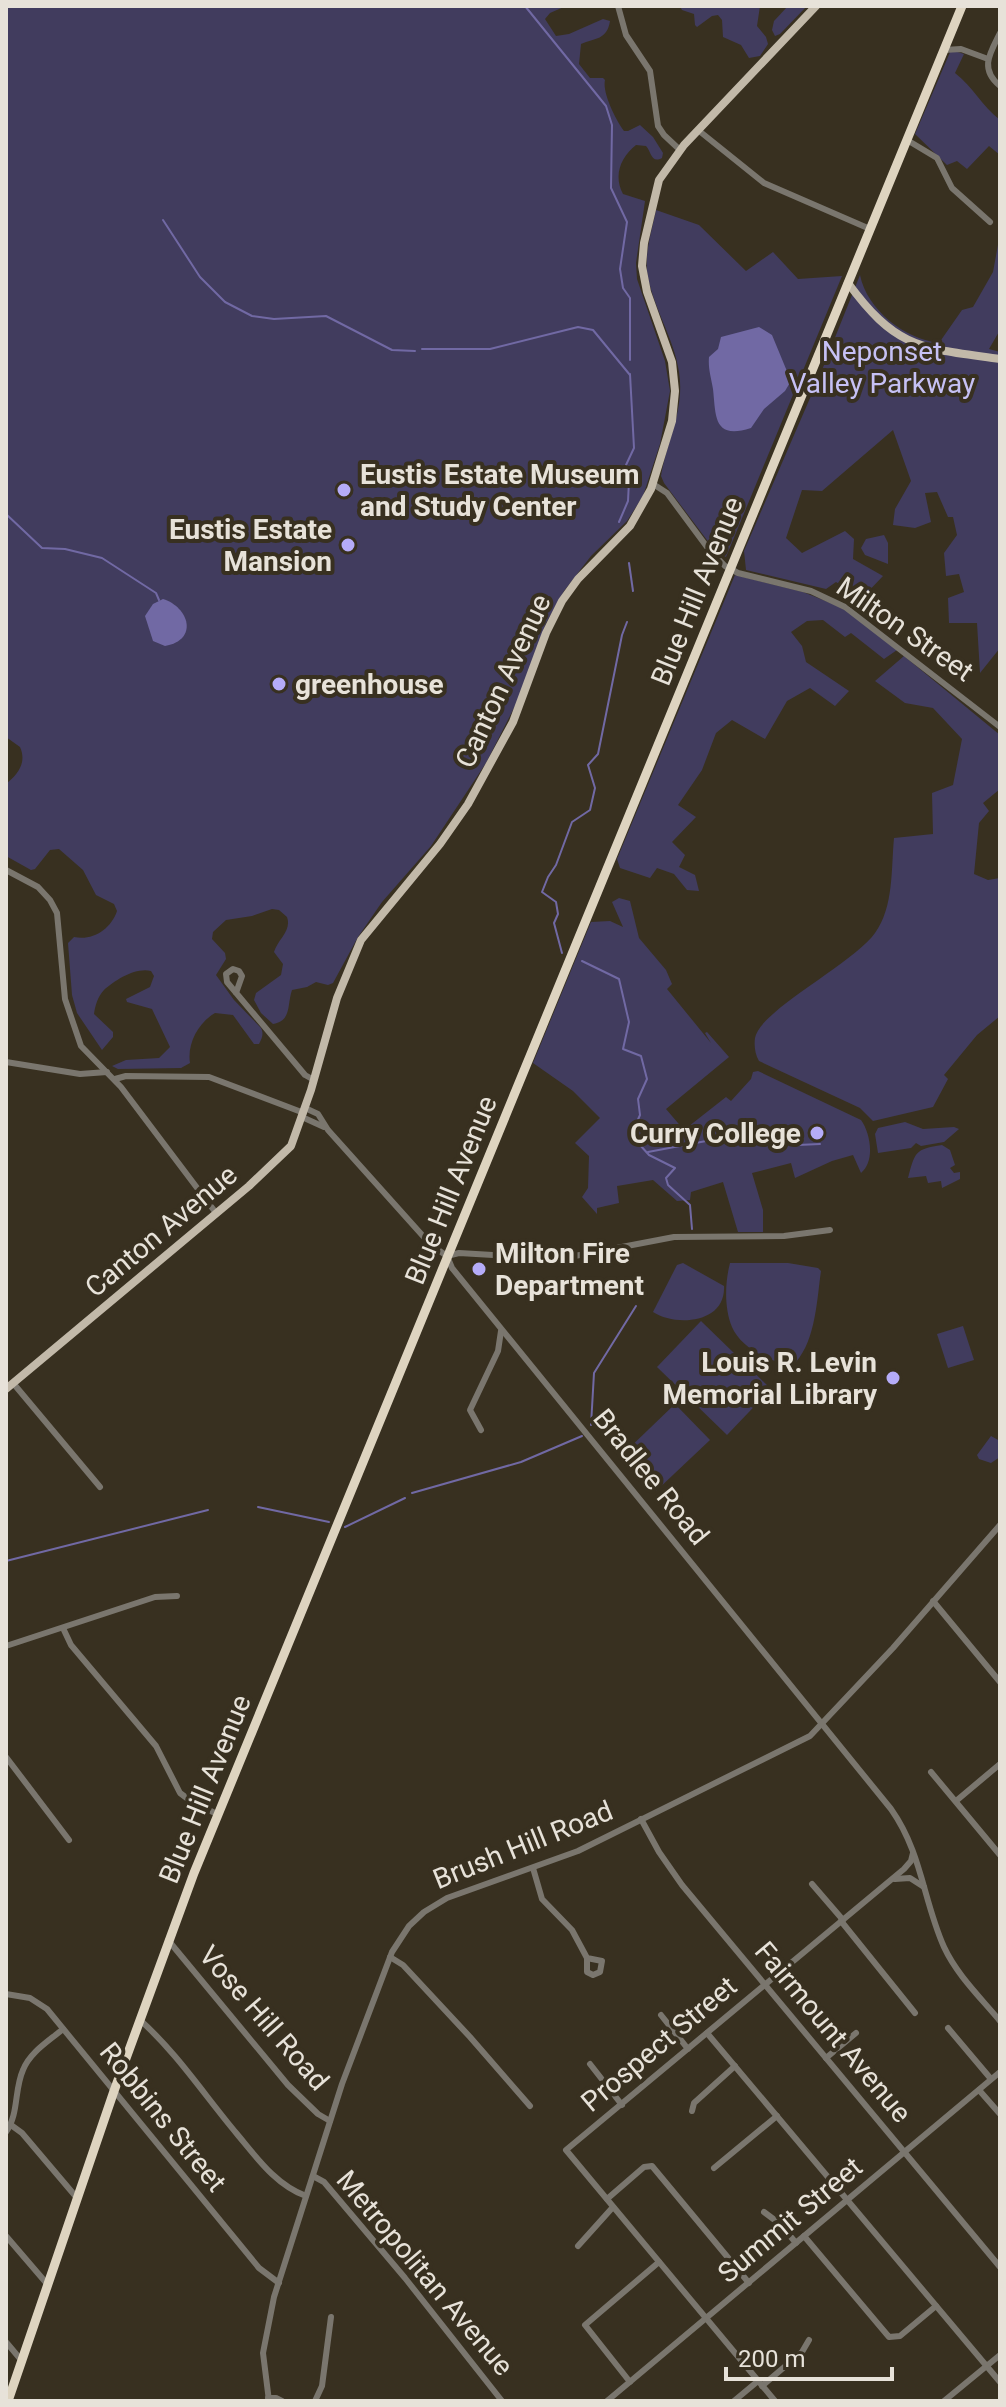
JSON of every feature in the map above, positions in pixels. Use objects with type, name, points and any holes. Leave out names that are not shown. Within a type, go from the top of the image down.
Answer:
[{"type":"highway","name":"Blue Hill Avenue","points":[[8,2401],[114,2091],[217,1814],[962,6]]},
{"type":"main road","name":"Canton Avenue","points":[[9,1386],[286,1153],[304,1113],[337,998],[361,940],[440,844],[476,792],[513,722],[546,633],[562,601],[578,579],[626,531],[653,484],[672,421],[675,386],[670,358],[645,285],[642,255],[657,185],[680,150],[816,6]]},
{"type":"main road","points":[[848,283],[873,316],[905,340],[935,349],[1000,359]]},
{"type":"street","points":[[618,6],[624,31],[650,71],[658,126],[680,150]]},
{"type":"street","points":[[1000,33],[988,59],[988,74],[1000,86]]},
{"type":"street","points":[[950,34],[961,49]]},
{"type":"street","points":[[944,50],[961,49],[988,59]]},
{"type":"street","points":[[698,130],[764,183],[870,229]]},
{"type":"street","points":[[907,140],[937,158],[952,188],[990,222]]},
{"type":"street","points":[[653,484],[667,493],[711,552],[730,569]]},
{"type":"street","name":"Milton Street","points":[[730,569],[811,591],[845,607],[1000,727]]},
{"type":"street","points":[[6,870],[33,883],[55,908],[59,922],[63,985],[70,1019],[81,1046],[115,1079],[216,1213]]},
{"type":"street","points":[[236,993],[243,979],[241,973],[233,969],[226,977],[236,993],[305,1075],[314,1080]]},
{"type":"street","points":[[6,1062],[80,1074],[107,1072]]},
{"type":"street","points":[[115,1079],[126,1076],[209,1077],[304,1113]]},
{"type":"street","name":"Bradlee Road","points":[[304,1113],[318,1114],[328,1130],[431,1245],[447,1256],[452,1268],[513,1344],[891,1809],[913,1848],[952,1962],[1000,2021]]},
{"type":"street","points":[[447,1256],[459,1253],[563,1259],[667,1238],[790,1235],[830,1230]]},
{"type":"street","points":[[496,1356],[501,1329]]},
{"type":"street","points":[[481,1430],[470,1410],[496,1356],[503,1347],[513,1344]]},
{"type":"street","points":[[9,1386],[100,1487]]},
{"type":"street","name":"Brush Hill Road","points":[[268,2400],[263,2353],[279,2283],[330,2121],[390,1957],[409,1926],[432,1906],[459,1893],[578,1851],[796,1744],[822,1724],[897,1644],[999,1527]]},
{"type":"street","points":[[6,1646],[155,1597],[177,1596]]},
{"type":"street","points":[[933,1601],[1000,1682]]},
{"type":"street","points":[[63,1628],[71,1645],[156,1746],[180,1793],[217,1814]]},
{"type":"street","points":[[6,1757],[69,1840]]},
{"type":"street","points":[[956,1801],[1000,1764]]},
{"type":"street","points":[[931,1772],[1000,1855]]},
{"type":"street","name":"Fairmount Avenue","points":[[641,1819],[682,1885],[1000,2267]]},
{"type":"street","name":"Prospect Street","points":[[607,2199],[566,2150],[891,1880],[909,1864],[913,1848]]},
{"type":"street","points":[[533,1868],[542,1899],[570,1927],[587,1958]]},
{"type":"street","points":[[891,1880],[902,1877],[913,1879],[927,1891]]},
{"type":"street","points":[[812,1884],[915,2013]]},
{"type":"street","name":"Vose Hill Road","points":[[168,1940],[288,2085],[318,2114],[330,2121]]},
{"type":"street","points":[[390,1957],[403,1965],[530,2106]]},
{"type":"street","name":"Robbins Street","points":[[6,1994],[25,1996],[39,2002],[259,2268],[279,2283]]},
{"type":"street","points":[[661,2015],[688,2049]]},
{"type":"street","points":[[140,2020],[162,2042],[265,2168],[292,2190],[306,2196]]},
{"type":"street","points":[[948,2028],[991,2079]]},
{"type":"street","points":[[6,2132],[11,2125],[23,2069],[37,2051],[63,2029]]},
{"type":"street","points":[[707,2033],[1000,2382]]},
{"type":"street","points":[[826,2058],[856,2033]]},
{"type":"street","points":[[590,2064],[622,2105]]},
{"type":"street","points":[[692,2111],[694,2103],[735,2066]]},
{"type":"street","name":"Summit Street","points":[[607,2401],[1000,2072]]},
{"type":"street","points":[[979,2090],[1000,2114]]},
{"type":"street","points":[[714,2168],[777,2116]]},
{"type":"street","points":[[11,2125],[22,2133],[77,2198]]},
{"type":"street","points":[[749,2283],[652,2166],[644,2167],[607,2199],[775,2401]]},
{"type":"street","name":"Metropolitan Avenue","points":[[313,2176],[324,2182],[405,2278],[502,2401]]},
{"type":"street","points":[[578,2246],[613,2207]]},
{"type":"street","points":[[764,2212],[780,2224],[796,2243]]},
{"type":"street","points":[[6,2236],[48,2285]]},
{"type":"street","points":[[804,2236],[887,2336],[900,2336],[936,2306]]},
{"type":"street","points":[[630,2382],[585,2325],[659,2262]]},
{"type":"street","points":[[315,2401],[322,2386],[331,2317]]},
{"type":"street","points":[[734,2401],[802,2352],[809,2340]]},
{"type":"street","points":[[6,2342],[22,2361]]},
{"type":"street","points":[[944,2401],[1000,2355]]},
{"type":"street","points":[[268,2400],[276,2398],[282,2401]]},
{"type":"green space","points":[[6,6],[566,6],[550,13],[545,19],[556,36],[569,34],[603,19],[610,21],[603,35],[581,44],[579,64],[590,78],[605,80],[608,99],[624,131],[640,125],[653,137],[663,153],[662,158],[656,159],[646,146],[636,145],[626,155],[619,173],[623,194],[645,201],[636,263],[637,279],[665,361],[670,391],[660,444],[643,496],[627,521],[591,556],[564,591],[546,623],[516,704],[486,763],[431,846],[382,902],[358,937],[333,983],[316,982],[292,990],[286,1016],[273,1024],[261,1013],[254,1000],[256,993],[281,975],[283,964],[274,952],[286,931],[287,917],[279,910],[272,909],[226,920],[213,932],[212,939],[225,953],[226,959],[216,975],[234,1000],[261,1028],[262,1038],[259,1044],[254,1044],[233,1015],[215,1013],[199,1028],[192,1041],[190,1063],[181,1068],[118,1069],[112,1066],[126,1060],[159,1058],[170,1047],[152,1009],[127,1002],[126,999],[150,987],[154,976],[151,971],[126,975],[100,995],[94,1014],[113,1032],[113,1037],[102,1050],[77,1013],[72,995],[68,943],[74,937],[88,937],[106,928],[117,911],[114,904],[96,895],[83,870],[59,849],[50,850],[31,870],[6,856],[6,784],[18,772],[22,753],[20,747],[6,737]]},
{"type":"green space","points":[[680,6],[760,6],[757,26],[768,44],[760,56],[749,58],[741,45],[723,37],[722,20],[718,15],[697,27],[694,14],[682,10]]},
{"type":"green space","points":[[788,6],[807,6],[775,36],[772,30],[774,21]]},
{"type":"green space","points":[[951,50],[964,54],[955,73],[1000,120],[1000,155],[989,146],[967,169],[957,161],[947,165],[915,134]]},
{"type":"green space","points":[[656,210],[699,225],[746,271],[773,252],[798,279],[842,276],[726,557],[716,552],[661,476],[678,412],[680,386],[673,347],[653,297],[647,271]]},
{"type":"green space","name":"Neponset Valley Parkway","points":[[1000,234],[1000,330],[989,349],[1000,352],[1000,648],[980,673],[977,623],[949,623],[948,598],[964,592],[959,574],[946,576],[944,553],[957,535],[953,517],[948,517],[937,492],[925,493],[931,522],[915,528],[893,525],[895,509],[911,481],[893,430],[822,491],[802,490],[786,538],[802,553],[845,531],[854,539],[853,559],[883,576],[862,598],[836,582],[826,589],[746,570],[744,551],[860,275],[871,300],[889,321],[913,336],[939,343],[962,310],[973,307],[993,272]]},
{"type":"green space","points":[[884,535],[888,543],[888,564],[865,555],[861,548],[866,539]]},
{"type":"green space","points":[[735,575],[803,592],[843,608],[897,650],[884,659],[851,633],[845,637],[823,620],[807,621],[791,632],[802,646],[806,662],[849,691],[835,706],[810,688],[787,701],[765,739],[732,720],[716,733],[702,770],[678,805],[696,817],[672,842],[685,855],[679,867],[695,875],[699,891],[687,890],[674,874],[657,868],[650,878],[620,868],[617,859]]},
{"type":"green space","points":[[904,656],[1000,735],[1000,789],[983,803],[989,811],[979,823],[974,874],[988,880],[1000,878],[1000,1016],[977,1035],[944,1075],[948,1079],[933,1107],[873,1121],[860,1108],[759,1061],[755,1038],[773,1014],[848,959],[875,933],[889,900],[894,838],[933,834],[932,793],[953,785],[962,739],[933,708],[905,703],[875,681]]},
{"type":"green space","points":[[619,898],[630,901],[639,938],[666,970],[672,984],[667,989],[711,1043],[707,1032],[729,1057],[666,1109],[684,1130],[726,1097],[731,1101],[751,1079],[753,1072],[758,1071],[861,1120],[867,1133],[870,1155],[861,1173],[853,1155],[795,1178],[791,1163],[752,1173],[763,1210],[763,1232],[738,1232],[723,1182],[691,1192],[690,1200],[677,1201],[653,1180],[617,1186],[619,1203],[597,1208],[597,1214],[582,1197],[588,1188],[589,1156],[575,1143],[600,1118],[573,1091],[533,1063],[591,922],[610,921],[623,927],[612,902]]},
{"type":"green space","points":[[905,1122],[923,1129],[959,1129],[944,1142],[921,1146],[916,1143],[911,1148],[878,1153],[875,1134],[878,1128]]},
{"type":"green space","points":[[942,1145],[950,1150],[955,1165],[950,1168],[954,1173],[960,1172],[960,1179],[942,1188],[941,1181],[928,1183],[926,1176],[908,1178],[912,1162],[921,1150]]},
{"type":"green space","points":[[683,1263],[724,1286],[722,1298],[717,1308],[698,1318],[663,1317],[653,1312],[677,1265]]},
{"type":"green space","points":[[730,1263],[788,1263],[821,1271],[812,1330],[796,1362],[768,1359],[750,1349],[736,1335],[729,1320],[727,1303]]},
{"type":"green space","points":[[701,1321],[771,1389],[727,1435],[657,1367]]},
{"type":"green space","points":[[963,1326],[974,1360],[948,1368],[937,1334]]},
{"type":"green space","points":[[675,1404],[710,1440],[656,1491],[622,1455]]},
{"type":"green space","points":[[991,1436],[1000,1441],[1000,1457],[991,1463],[979,1459],[977,1455]]},
{"type":"shaded area","points":[[759,327],[772,335],[791,381],[785,391],[764,409],[751,428],[729,431],[723,428],[716,416],[709,357],[718,349],[721,337]]},
{"type":"shaded area","points":[[163,599],[179,609],[186,623],[183,637],[165,646],[153,641],[145,616],[153,604]]},
{"type":"waterway","points":[[525,6],[606,106],[612,125],[611,188],[627,222],[620,269],[623,288],[630,298],[630,360]]},
{"type":"waterway","points":[[163,220],[200,277],[225,302],[252,316],[274,319],[326,316],[392,350],[415,351]]},
{"type":"waterway","points":[[422,349],[490,349],[578,327],[593,330],[630,375]]},
{"type":"waterway","points":[[619,522],[628,501],[626,465],[634,448],[630,374]]},
{"type":"waterway","points":[[6,514],[42,548],[65,549],[102,558],[156,593],[159,600]]},
{"type":"waterway","points":[[629,563],[633,591]]},
{"type":"waterway","points":[[562,953],[554,923],[558,914],[556,902],[542,892],[572,822],[590,810],[595,788],[588,765],[598,754],[627,622]]},
{"type":"waterway","points":[[582,961],[619,979],[629,1022],[623,1049],[641,1056],[647,1079],[638,1099],[640,1115],[631,1135],[649,1155],[675,1168],[666,1178],[668,1185],[690,1205],[692,1229]]},
{"type":"waterway","points":[[648,1152],[722,1138],[738,1129],[774,1132],[798,1145],[820,1144]]},
{"type":"waterway","points":[[591,1425],[594,1373],[636,1306]]},
{"type":"waterway","points":[[412,1493],[521,1462],[582,1436]]},
{"type":"waterway","points":[[345,1527],[405,1498]]},
{"type":"waterway","points":[[258,1507],[329,1522]]},
{"type":"waterway","points":[[6,1561],[208,1510]]},
{"type":"place","name":"Eustis Estate Museum and Study Center","points":[[344,490]]},
{"type":"place","name":"Eustis Estate Mansion","points":[[348,545]]},
{"type":"place","name":"greenhouse","points":[[279,684]]},
{"type":"place","name":"Curry College","points":[[817,1133]]},
{"type":"place","name":"Milton Fire Department","points":[[479,1269]]},
{"type":"place","name":"Louis R. Levin Memorial Library","points":[[893,1378]]}]
